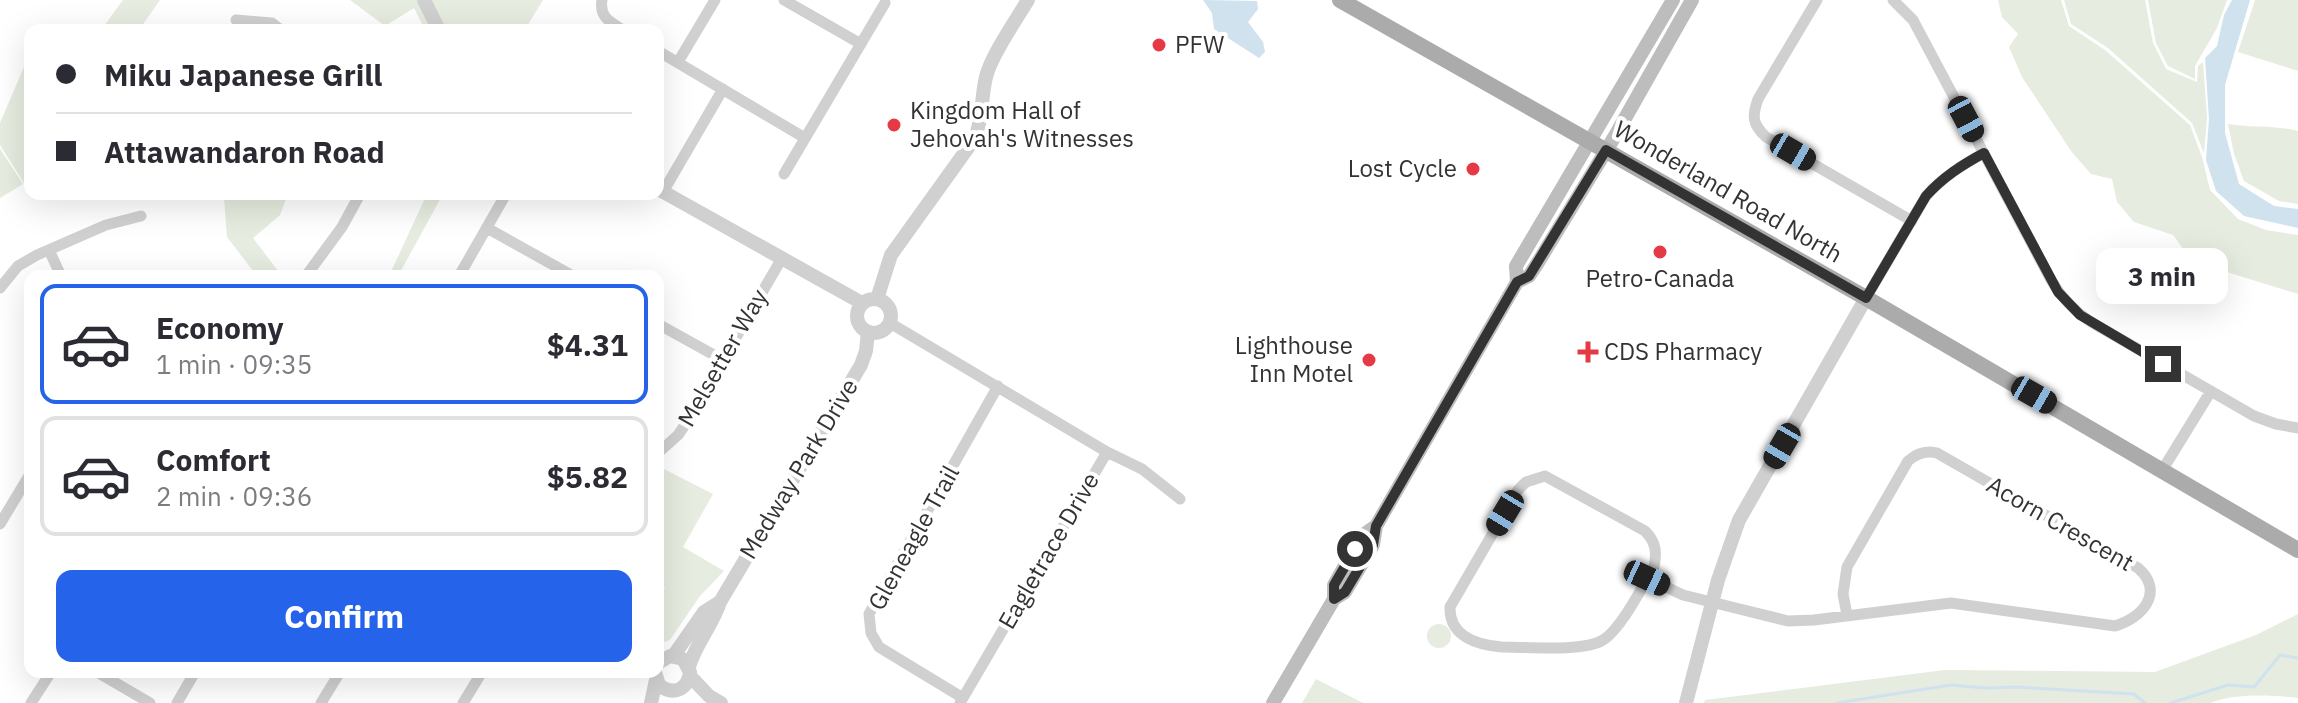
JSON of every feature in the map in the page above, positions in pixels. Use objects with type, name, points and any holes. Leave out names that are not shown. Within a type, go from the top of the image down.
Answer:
[{"type":"main road","name":"Wonderland Road North","points":[[1340,0],[1866,298],[2298,550]]},
{"type":"main road","points":[[1517,282],[1516,266],[1673,0]]},
{"type":"main road","points":[[1273,703],[1334,599],[1334,585],[1362,536],[1376,526],[1517,282],[1529,276],[1692,0]]},
{"type":"street","points":[[424,0],[436,24]]},
{"type":"street","points":[[602,0],[603,16],[614,24]]},
{"type":"street","points":[[678,62],[715,0]]},
{"type":"street","points":[[784,0],[861,44]]},
{"type":"street","points":[[664,192],[782,258],[870,301],[887,304],[891,310],[890,323],[881,332],[868,332],[858,323],[857,316],[870,301],[891,255],[975,138],[981,125],[988,69],[1028,0]]},
{"type":"street","points":[[1817,0],[1758,99],[1753,113],[1755,125],[1766,137],[1912,221]]},
{"type":"street","points":[[1893,0],[1913,20],[2051,280],[2072,307],[2091,322],[2254,416],[2298,428]]},
{"type":"street","points":[[784,174],[885,3]]},
{"type":"street","points":[[236,20],[273,24]]},
{"type":"street","points":[[664,54],[805,138]]},
{"type":"street","points":[[664,185],[723,89]]},
{"type":"street","points":[[1686,703],[1729,543],[1739,520],[1926,196],[1958,168],[1984,153]]},
{"type":"street","points":[[310,270],[342,227],[357,200]]},
{"type":"street","points":[[462,270],[503,200]]},
{"type":"street","points":[[0,288],[18,266],[49,250],[106,225],[141,216]]},
{"type":"street","points":[[487,228],[562,270]]},
{"type":"street","points":[[49,250],[58,270]]},
{"type":"street","name":"Melsetter Way","points":[[664,448],[678,435],[782,258]]},
{"type":"street","name":"Eagletrace Drive","points":[[890,323],[1107,452],[962,700]]},
{"type":"street","points":[[664,327],[723,360]]},
{"type":"street","name":"Medway Park Drive","points":[[677,690],[685,686],[692,655],[715,619],[720,602],[861,365],[868,332]]},
{"type":"street","name":"Gleneagle Trail","points":[[962,700],[879,647],[871,633],[869,614],[998,386]]},
{"type":"street","points":[[2163,469],[2211,391]]},
{"type":"street","name":"Acorn Crescent","points":[[1647,578],[1683,595],[1788,621],[1814,620],[1958,603],[2115,626],[2130,622],[2139,615],[2146,606],[2150,592],[2148,580],[2138,568],[1930,451],[1908,461],[1852,556],[1844,580],[1847,615]]},
{"type":"street","points":[[1107,452],[1142,469],[1180,499]]},
{"type":"street","points":[[1550,477],[1645,531],[1652,538],[1656,552],[1654,567],[1647,578],[1616,628],[1594,644],[1491,646],[1459,633],[1450,614],[1450,607],[1518,490],[1535,478],[1550,477]]},
{"type":"street","points":[[0,524],[24,484]]},
{"type":"street","name":"Medway Park Drive","points":[[664,657],[704,612],[720,602]]},
{"type":"street","points":[[664,658],[683,659],[690,672],[715,700]]},
{"type":"street","points":[[31,703],[47,678]]},
{"type":"street","points":[[107,678],[150,703]]},
{"type":"street","points":[[177,703],[192,678]]},
{"type":"street","points":[[321,703],[336,678]]},
{"type":"street","points":[[463,703],[478,678]]},
{"type":"street","points":[[654,703],[655,678]]},
{"type":"street","points":[[657,678],[663,689],[715,700]]},
{"type":"street","points":[[654,703],[677,690]]},
{"type":"shaded area","points":[[123,0],[160,0],[143,24],[105,24]]},
{"type":"shaded area","points":[[350,0],[543,0],[528,24],[422,24],[414,8],[388,24],[382,24]]},
{"type":"shaded area","points":[[1998,0],[2061,0],[2069,26],[2105,50],[2190,125],[2210,190],[2238,219],[2266,230],[2298,235],[2298,294],[2214,268],[2184,250],[2173,235],[2134,222],[2117,202],[2112,179],[2091,174],[2071,151],[2022,77],[2009,47],[2018,34],[2002,17]]},
{"type":"shaded area","points":[[2064,0],[2145,0],[2153,43],[2166,69],[2197,82],[2198,66],[2203,62],[2207,118],[2204,153],[2192,123],[2108,48],[2071,24]]},
{"type":"shaded area","points":[[2148,0],[2227,0],[2217,28],[2195,66],[2195,79],[2168,66],[2156,43]]},
{"type":"shaded area","points":[[2255,0],[2298,0],[2298,71],[2238,52]]},
{"type":"shaded area","points":[[24,67],[24,183],[0,145],[0,123]]},
{"type":"shaded area","points":[[2228,124],[2298,131],[2298,204],[2279,201],[2244,181]]},
{"type":"shaded area","points":[[0,149],[23,184],[0,198]]},
{"type":"shaded area","points":[[224,200],[286,200],[280,215],[253,238],[277,270],[252,270],[227,237]]},
{"type":"shaded area","points":[[424,200],[440,200],[401,270],[392,270]]},
{"type":"shaded area","points":[[664,469],[713,494],[683,547],[724,571],[700,596],[670,640],[664,642]]},
{"type":"shaded area","points":[[2298,614],[2298,698],[2242,696],[2210,703],[1704,703],[1705,700],[1945,670],[2155,672],[2256,635]]},
{"type":"shaded area","points":[[1439,624],[1447,628],[1451,636],[1447,644],[1439,648],[1431,644],[1427,636],[1431,628]]},
{"type":"shaded area","points":[[1316,679],[1363,703],[1302,703]]},
{"type":"water","points":[[1203,0],[1257,1],[1258,9],[1248,22],[1263,42],[1265,52],[1259,58],[1214,29],[1212,13]]},
{"type":"water","points":[[2232,0],[2250,0],[2225,85],[2225,133],[2239,184],[2274,206],[2298,209],[2298,228],[2244,216],[2216,191],[2206,160],[2209,119],[2205,58],[2217,46],[2224,15]]},
{"type":"waterway","points":[[2171,703],[2228,685],[2254,687],[2280,655],[2298,658]]},
{"type":"waterway","points":[[1837,703],[1951,685],[2134,694],[2145,703]]},
{"type":"place","name":"PFW","points":[[1159,45]]},
{"type":"place","name":"Kingdom Hall of Jehovah's Witnesses","points":[[894,125]]},
{"type":"place","name":"Lost Cycle","points":[[1473,169]]},
{"type":"place","name":"Petro-Canada","points":[[1660,252]]},
{"type":"place","name":"CDS Pharmacy","points":[[1588,352]]},
{"type":"place","name":"Lighthouse Inn Motel","points":[[1369,360]]},
{"type":"route","points":[[1355,549],[1334,585],[1334,599],[1345,592],[1373,545],[1376,526],[1517,282],[1529,276],[1606,150],[1866,298],[1926,196],[1958,168],[1984,153],[2058,292],[2080,315],[2163,364]]}]
